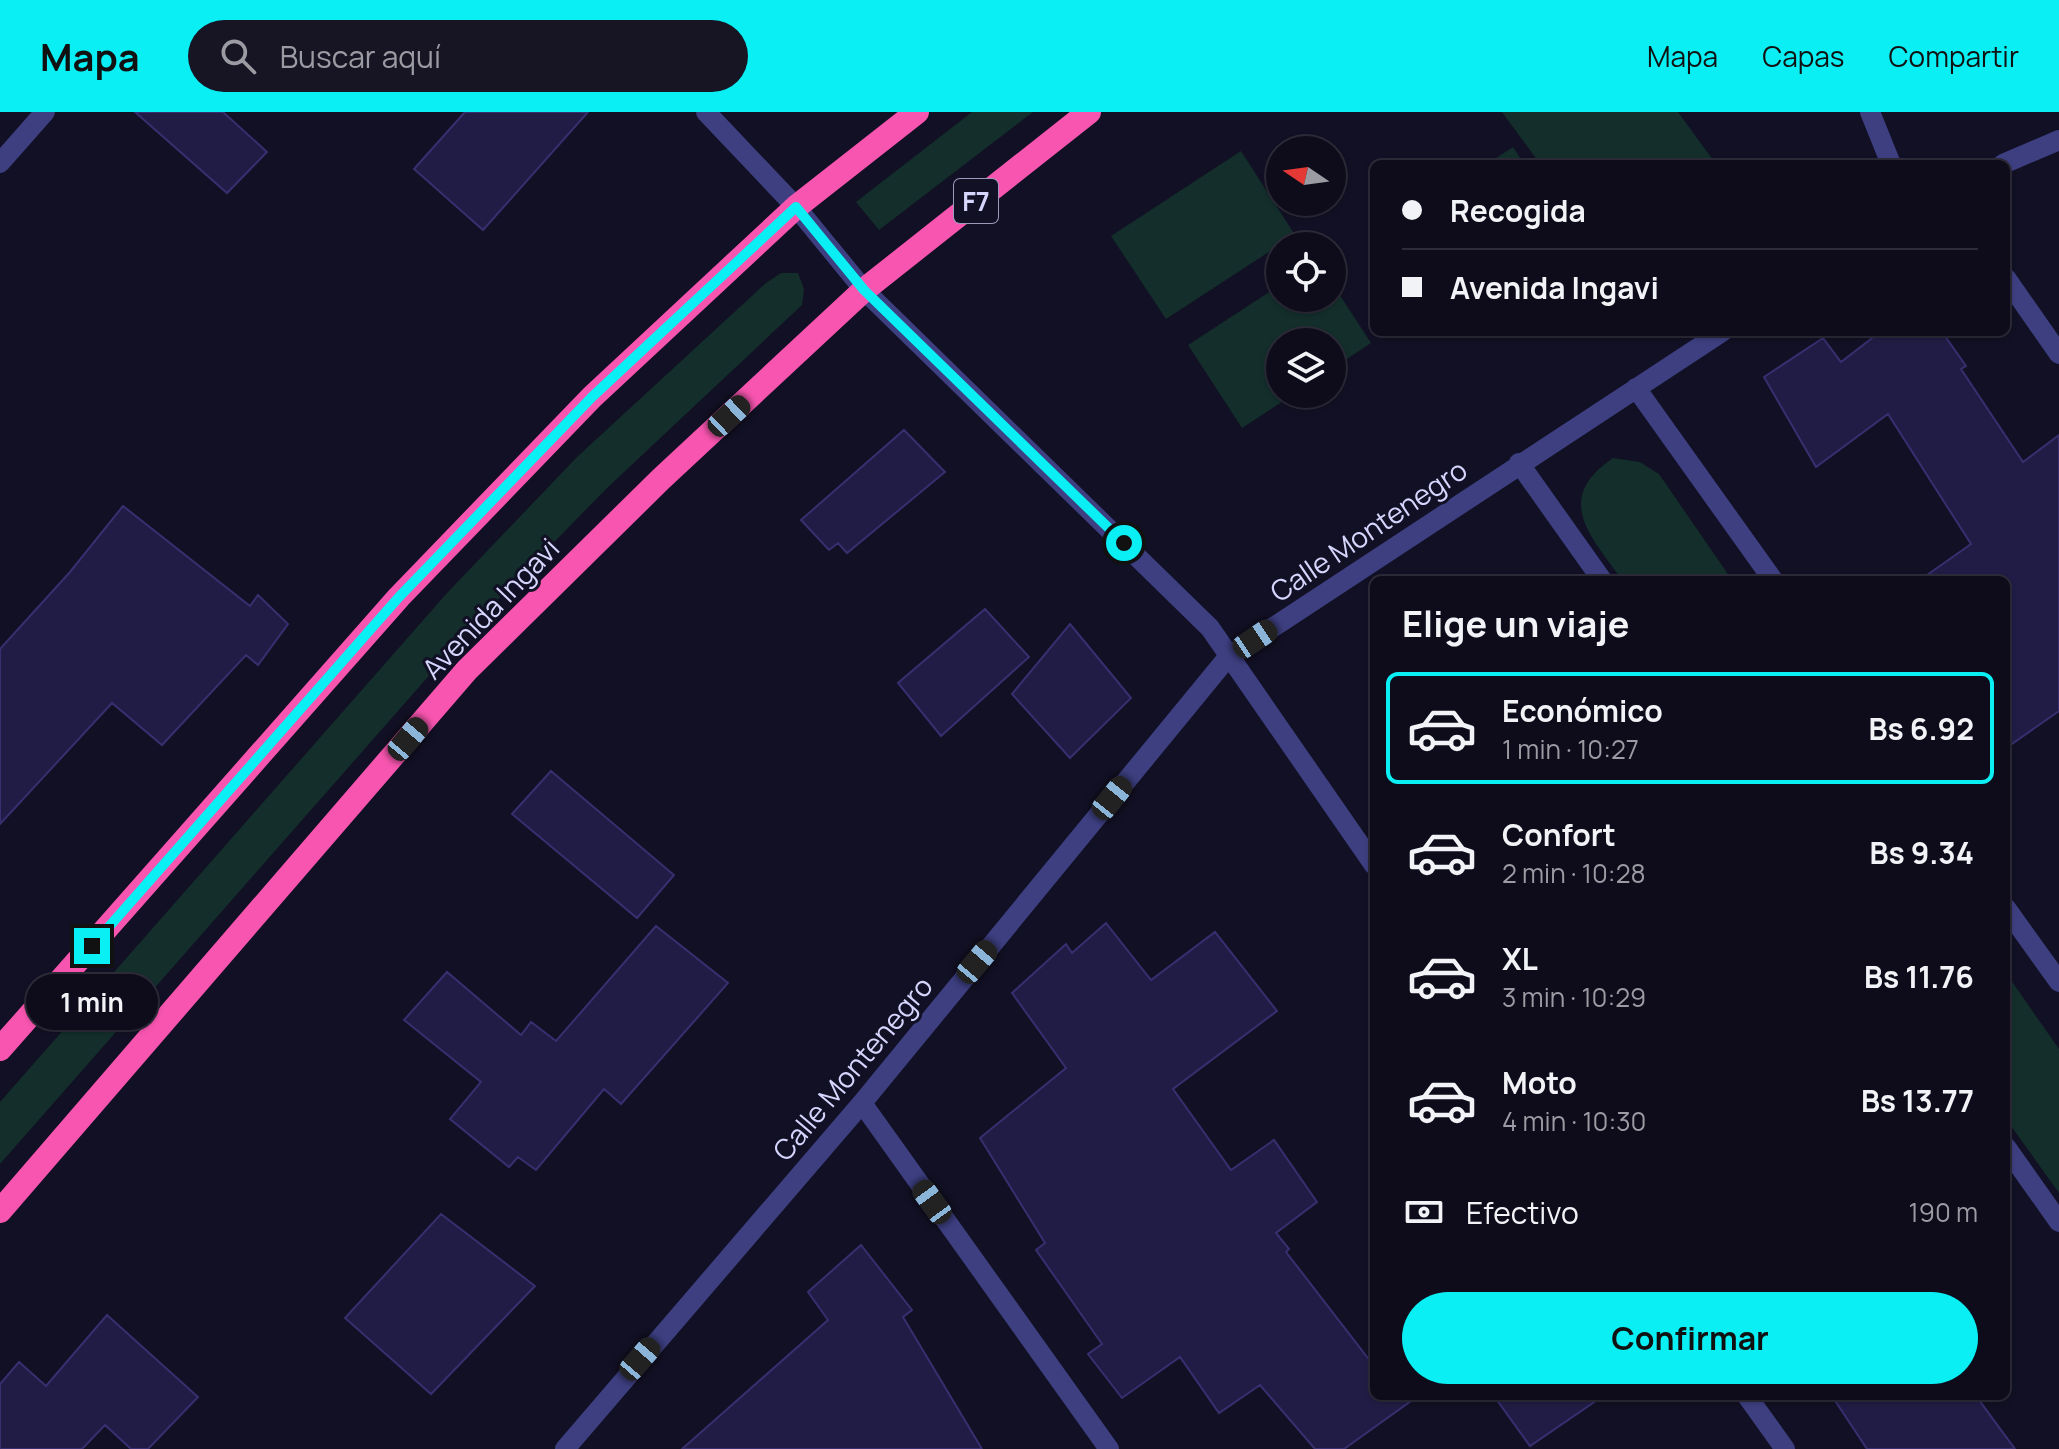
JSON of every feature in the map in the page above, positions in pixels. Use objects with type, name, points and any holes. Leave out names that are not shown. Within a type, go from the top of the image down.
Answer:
[{"type":"highway","points":[[0,1049],[399,597],[592,397],[796,207],[917,112]]},
{"type":"highway","name":"Avenida Ingavi","points":[[0,1211],[467,670],[661,479],[864,290],[1089,112]]},
{"type":"street","points":[[4,151],[45,112]]},
{"type":"street","points":[[706,112],[796,207],[864,290],[1210,628],[1370,859]]},
{"type":"street","points":[[1870,112],[1889,160]]},
{"type":"street","points":[[2010,161],[2059,140]]},
{"type":"street","points":[[2010,284],[2059,354]]},
{"type":"street","name":"Calle Montenegro","points":[[565,1449],[862,1103],[1228,657],[1716,336]]},
{"type":"street","points":[[1636,388],[1770,576]]},
{"type":"street","points":[[1519,463],[1599,576]]},
{"type":"street","points":[[2010,914],[2059,982]]},
{"type":"street","points":[[862,1103],[1109,1449]]},
{"type":"street","points":[[2010,1153],[2059,1222]]},
{"type":"street","points":[[1750,1400],[1785,1449]]},
{"type":"green space","points":[[972,112],[1033,112],[879,230],[856,202]]},
{"type":"green space","points":[[1502,112],[1678,112],[1713,160],[1537,160]]},
{"type":"green space","points":[[1513,147],[1521,160],[1493,160]]},
{"type":"green space","points":[[1241,151],[1266,190],[1266,216],[1283,216],[1293,232],[1266,232],[1266,254],[1166,319],[1111,236]]},
{"type":"green space","points":[[781,273],[798,273],[804,289],[802,305],[606,489],[477,621],[0,1164],[0,1102],[447,593],[577,457],[766,283]]},
{"type":"green space","points":[[1266,294],[1266,312],[1346,312],[1346,305],[1371,343],[1346,360],[1346,328],[1266,328],[1266,408],[1273,408],[1242,428],[1188,345]]},
{"type":"green space","points":[[1613,458],[1640,462],[1659,474],[1729,576],[1619,576],[1583,518],[1581,503],[1585,488],[1595,473]]},
{"type":"green space","points":[[2010,979],[2059,1049],[2059,1193],[2010,1125]]},
{"type":"building","points":[[135,112],[223,112],[267,152],[227,193]]},
{"type":"building","points":[[465,112],[588,112],[483,230],[414,169]]},
{"type":"building","points":[[1875,336],[1945,336],[1966,366],[1961,369],[2023,462],[2059,435],[2059,711],[2010,745],[2010,576],[1926,576],[1971,544],[1888,414],[1816,467],[1764,377],[1823,338],[1841,362]]},
{"type":"building","points":[[904,430],[945,472],[847,553],[838,543],[829,550],[801,520]]},
{"type":"building","points":[[123,506],[250,606],[258,595],[288,624],[258,665],[246,655],[162,745],[112,703],[0,824],[0,649],[70,572]]},
{"type":"building","points":[[985,609],[1029,657],[941,736],[898,683]]},
{"type":"building","points":[[1070,624],[1131,698],[1070,758],[1012,694]]},
{"type":"building","points":[[551,771],[674,875],[637,918],[512,814]]},
{"type":"building","points":[[1106,923],[1151,980],[1215,932],[1277,1011],[1173,1089],[1231,1170],[1274,1140],[1317,1202],[1276,1233],[1289,1249],[1286,1252],[1370,1361],[1370,1400],[1412,1400],[1344,1449],[1315,1449],[1260,1385],[1219,1413],[1180,1357],[1122,1398],[1088,1354],[1102,1344],[1036,1250],[1045,1243],[980,1138],[1066,1068],[1012,993],[1066,944],[1072,953]]},
{"type":"building","points":[[656,926],[728,983],[621,1104],[604,1089],[536,1170],[518,1157],[509,1167],[450,1119],[481,1082],[404,1020],[447,972],[521,1035],[531,1022],[556,1041]]},
{"type":"building","points":[[441,1214],[535,1286],[431,1394],[345,1318]]},
{"type":"building","points":[[861,1245],[912,1310],[903,1317],[982,1449],[682,1449],[828,1320],[808,1292]]},
{"type":"building","points":[[107,1315],[198,1397],[148,1449],[131,1449],[105,1425],[82,1449],[0,1449],[0,1384],[19,1362],[46,1386]]},
{"type":"building","points":[[1497,1400],[1597,1400],[1530,1446]]},
{"type":"building","points":[[1835,1400],[1979,1400],[2015,1449],[1867,1449]]},
{"type":"route","points":[[92,946],[399,597],[592,397],[796,207],[864,290],[1124,543]]}]
